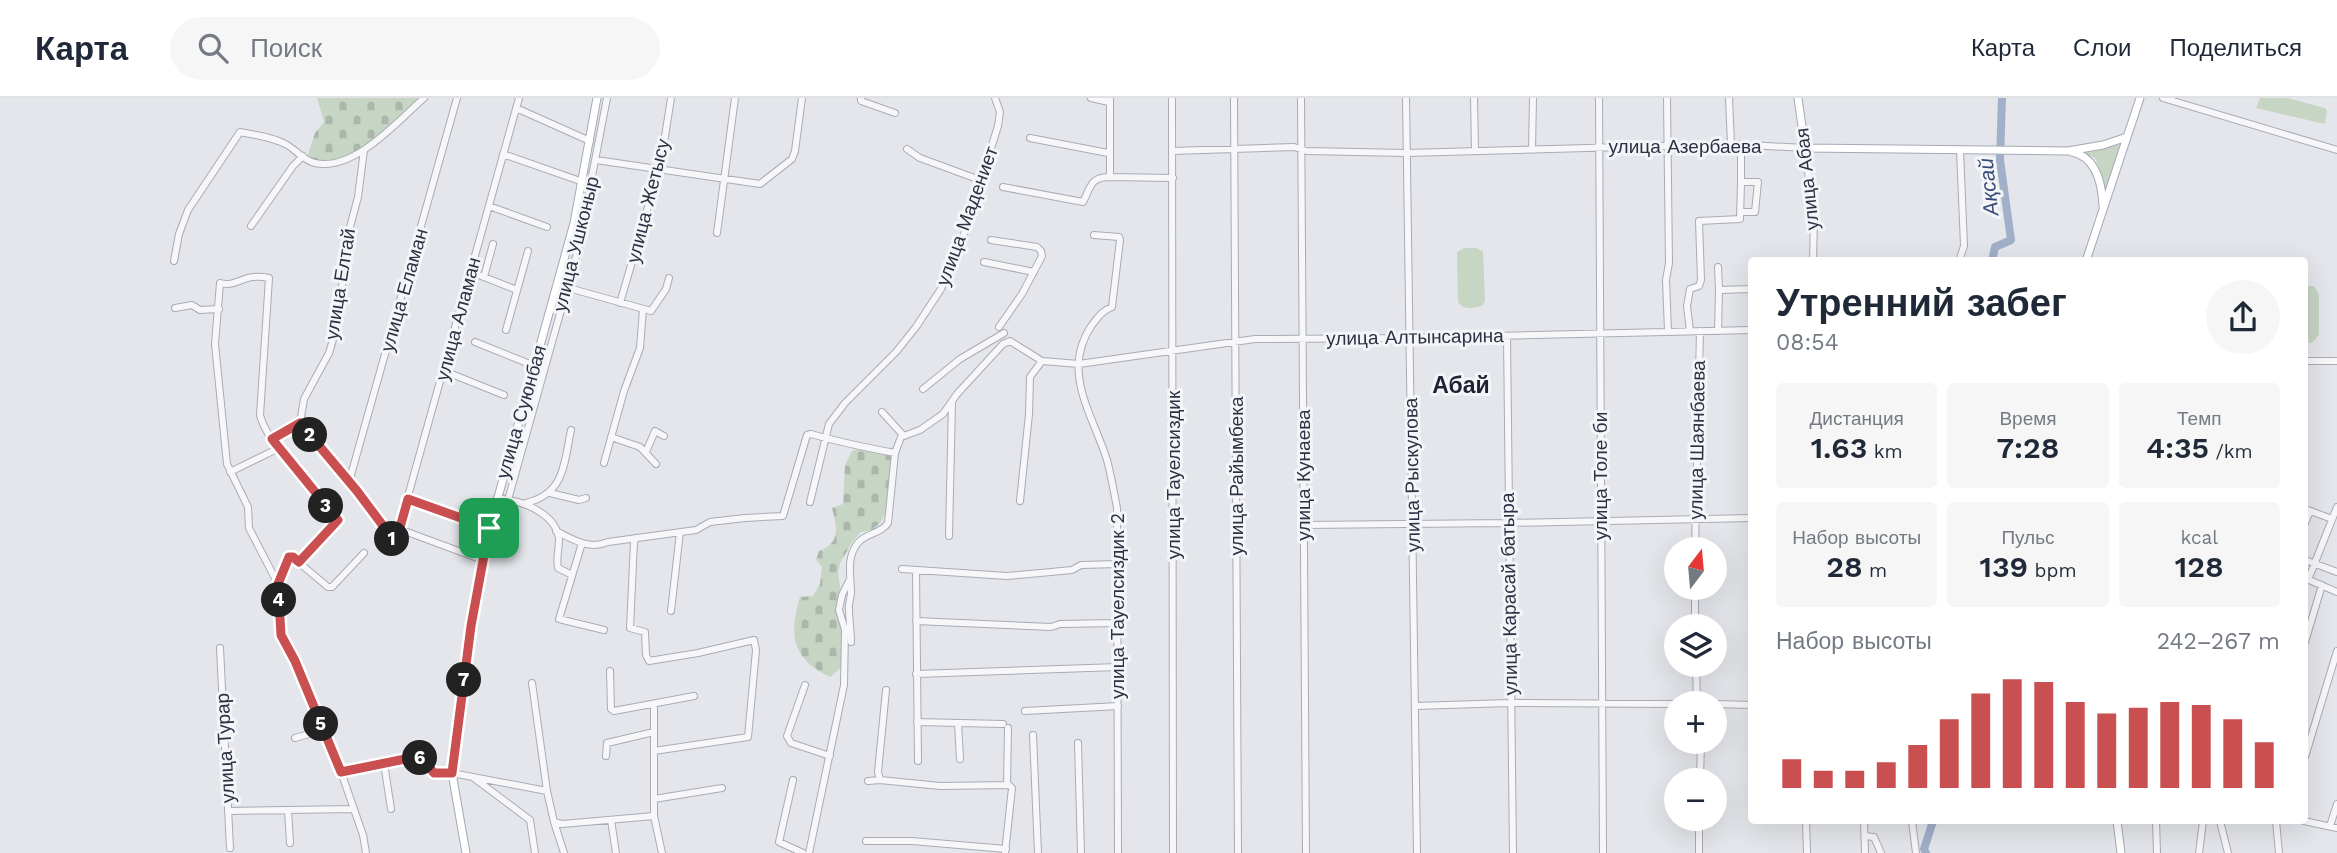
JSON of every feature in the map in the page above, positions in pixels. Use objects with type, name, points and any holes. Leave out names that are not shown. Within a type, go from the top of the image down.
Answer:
[{"type":"main road","name":"улица Суюнбая","points":[[466,853],[452,773],[471,626],[489,528],[583,182],[597,98]]},
{"type":"main road","name":"улица Абая","points":[[1798,98],[1805,148]]},
{"type":"main road","points":[[2087,257],[2140,98]]},
{"type":"main road","name":"улица Азербаева","points":[[1805,148],[2068,151],[2103,145],[2127,137]]},
{"type":"main road","points":[[2068,151],[2079,153],[2092,163],[2102,191],[2103,211]]},
{"type":"main road","points":[[2117,824],[2121,853]]},
{"type":"street","points":[[174,261],[179,234],[188,210],[240,132],[286,144],[314,163],[326,163],[352,157],[364,150],[424,98]]},
{"type":"street","name":"улица Еламан","points":[[349,482],[457,98]]},
{"type":"street","name":"улица Аламан","points":[[349,482],[390,537],[395,539],[519,98]]},
{"type":"street","name":"улица Ушконыр","points":[[508,500],[578,249],[607,98]]},
{"type":"street","name":"улица Жетысу","points":[[620,303],[658,170],[671,98]]},
{"type":"street","points":[[717,233],[735,98]]},
{"type":"street","points":[[596,160],[760,184],[792,159],[802,98]]},
{"type":"street","points":[[861,98],[861,101],[895,113]]},
{"type":"street","name":"улица Мадениет","points":[[810,502],[829,424],[896,352],[923,318],[941,289],[964,234],[998,126],[1000,111],[995,98]]},
{"type":"street","points":[[1091,98],[1109,100],[1110,177]]},
{"type":"street","name":"улица Тауелсиздик","points":[[1172,98],[1173,853]]},
{"type":"street","name":"улица Райымбека","points":[[1234,98],[1238,853]]},
{"type":"street","name":"улица Кунаева","points":[[1301,98],[1306,853]]},
{"type":"street","name":"улица Рыскулова","points":[[1406,98],[1417,853]]},
{"type":"street","points":[[1474,98],[1475,152]]},
{"type":"street","points":[[1532,98],[1532,150]]},
{"type":"street","name":"улица Толе би","points":[[1598,98],[1603,853]]},
{"type":"street","points":[[1667,98],[1668,331]]},
{"type":"street","points":[[1729,98],[1731,144]]},
{"type":"street","points":[[2163,98],[2337,150]]},
{"type":"street","points":[[516,108],[590,141]]},
{"type":"street","points":[[1030,138],[1108,153]]},
{"type":"street","name":"улица Азербаева","points":[[1172,150],[1294,147],[1307,152],[1406,153],[1731,144],[1805,148]]},
{"type":"street","points":[[1690,331],[1687,306],[1690,289],[1699,286],[1701,280],[1699,221],[1740,219],[1741,144]]},
{"type":"street","name":"улица Абая","points":[[1805,148],[1814,219],[1812,257]]},
{"type":"street","points":[[907,149],[920,158],[980,180]]},
{"type":"street","name":"улица Елтай","points":[[300,423],[304,399],[329,353],[335,333],[341,302],[345,246],[358,197],[364,150]]},
{"type":"street","points":[[1960,150],[1964,246],[1960,257]]},
{"type":"street","points":[[503,154],[583,182]]},
{"type":"street","points":[[251,226],[303,156]]},
{"type":"street","points":[[1003,187],[1083,202],[1099,177],[1173,178]]},
{"type":"street","points":[[1741,182],[1758,182],[1755,212],[1741,212]]},
{"type":"street","points":[[489,206],[547,227]]},
{"type":"street","name":"улица Тауелсиздик 2","points":[[1094,235],[1119,237],[1112,307],[1102,311],[1082,340],[1079,364],[1084,403],[1107,459],[1117,508],[1118,853]]},
{"type":"street","points":[[923,389],[1002,330],[1042,256],[1037,247],[991,240]]},
{"type":"street","points":[[484,277],[493,244]]},
{"type":"street","points":[[506,330],[528,251]]},
{"type":"street","points":[[984,262],[1034,272]]},
{"type":"street","points":[[1718,267],[1718,331]]},
{"type":"street","points":[[471,272],[517,290]]},
{"type":"street","points":[[299,562],[338,520],[263,425],[260,415],[269,278],[248,276],[231,285],[220,283],[215,344],[229,472],[248,507],[249,528],[278,584],[281,635],[295,661],[341,772],[366,853]]},
{"type":"street","points":[[556,285],[651,311],[670,278]]},
{"type":"street","points":[[1719,290],[1748,289]]},
{"type":"street","points":[[175,308],[192,305],[200,310],[219,309]]},
{"type":"street","points":[[604,463],[624,391],[640,348],[643,309]]},
{"type":"street","name":"улица Алтынсарина","points":[[1041,361],[1079,364],[1255,339],[1748,330]]},
{"type":"street","name":"улица Шаянбаева","points":[[1695,537],[1700,331]]},
{"type":"street","name":"улица Карасай батыра","points":[[1507,335],[1507,523],[1513,853]]},
{"type":"street","points":[[850,642],[848,569],[857,545],[865,537],[879,532],[888,523],[895,453],[903,435],[920,430],[935,421],[1003,344],[1010,341],[1041,361],[1030,376],[1020,501]]},
{"type":"street","points":[[475,342],[535,366]]},
{"type":"street","points":[[2308,361],[2337,361]]},
{"type":"street","points":[[444,371],[504,395]]},
{"type":"street","points":[[949,536],[952,402]]},
{"type":"street","points":[[882,412],[903,435]]},
{"type":"street","points":[[272,439],[300,423],[349,482]]},
{"type":"street","points":[[526,503],[550,492],[561,477],[571,430]]},
{"type":"street","points":[[646,452],[655,431],[664,436]]},
{"type":"street","points":[[556,531],[587,546],[599,546],[696,530],[710,522],[745,517],[783,516],[807,435],[811,433],[880,452],[895,453]]},
{"type":"street","points":[[611,438],[634,444],[646,452],[656,464]]},
{"type":"street","points":[[229,472],[279,448]]},
{"type":"street","points":[[550,492],[579,500],[586,498]]},
{"type":"street","points":[[497,498],[526,503],[546,518],[559,538],[556,564],[558,568],[572,575]]},
{"type":"street","points":[[408,499],[489,528]]},
{"type":"street","points":[[2308,575],[2337,506]]},
{"type":"street","points":[[2308,510],[2332,519]]},
{"type":"street","points":[[1303,525],[1748,518]]},
{"type":"street","points":[[399,529],[483,560]]},
{"type":"street","points":[[671,611],[680,531]]},
{"type":"street","points":[[636,538],[630,628],[645,632],[646,655],[649,661],[754,640],[756,650],[748,737],[654,751]]},
{"type":"street","points":[[582,543],[558,619],[604,630]]},
{"type":"street","points":[[278,584],[289,557],[293,557],[330,588],[364,553]]},
{"type":"street","points":[[2308,561],[2337,572]]},
{"type":"street","points":[[902,569],[1007,576],[1072,570],[1081,565],[1118,564]]},
{"type":"street","points":[[916,570],[918,761]]},
{"type":"street","points":[[2308,580],[2337,592]]},
{"type":"street","points":[[809,853],[844,685],[845,630],[839,610],[849,581]]},
{"type":"street","points":[[2308,632],[2322,585]]},
{"type":"street","points":[[916,621],[1051,627],[1060,624],[1118,623]]},
{"type":"street","name":"улица Турар","points":[[220,648],[230,848]]},
{"type":"street","points":[[2308,747],[2337,651]]},
{"type":"street","points":[[916,674],[1118,667]]},
{"type":"street","points":[[610,671],[611,709],[614,711],[694,696]]},
{"type":"street","points":[[532,682],[547,790],[564,853]]},
{"type":"street","points":[[805,685],[787,736],[791,743],[830,756]]},
{"type":"street","points":[[880,780],[878,772],[886,690]]},
{"type":"street","points":[[1415,706],[1510,703],[1664,704]]},
{"type":"street","points":[[1727,704],[1748,705]]},
{"type":"street","points":[[654,705],[654,816],[662,853]]},
{"type":"street","points":[[1025,711],[1118,706]]},
{"type":"street","points":[[917,722],[1006,726],[1007,785]]},
{"type":"street","points":[[957,723],[960,759]]},
{"type":"street","points":[[295,738],[324,730]]},
{"type":"street","points":[[606,756],[607,743],[654,733]]},
{"type":"street","points":[[1033,735],[1038,853]]},
{"type":"street","points":[[1078,743],[1081,853]]},
{"type":"street","points":[[341,772],[418,757],[434,773],[452,773],[547,790]]},
{"type":"street","points":[[384,763],[391,809]]},
{"type":"street","points":[[473,777],[530,820],[536,853]]},
{"type":"street","points":[[793,780],[779,842],[803,853]]},
{"type":"street","points":[[866,841],[912,841],[1006,851],[1012,788],[1007,785],[940,786],[868,781]]},
{"type":"street","points":[[654,799],[722,788]]},
{"type":"street","points":[[2308,822],[2334,827],[2337,804]]},
{"type":"street","points":[[229,811],[354,809]]},
{"type":"street","points":[[288,810],[290,844]]},
{"type":"street","points":[[554,822],[562,824],[654,816]]},
{"type":"street","points":[[611,820],[616,853]]},
{"type":"street","points":[[1806,824],[1807,853]]},
{"type":"street","points":[[1864,824],[1865,853]]},
{"type":"street","points":[[1912,824],[1916,853]]},
{"type":"street","points":[[2155,824],[2157,853]]},
{"type":"street","points":[[2199,853],[2203,824]]},
{"type":"street","points":[[2221,824],[2228,853]]},
{"type":"street","points":[[2276,824],[2279,853]]},
{"type":"street","points":[[1699,831],[1699,853]]},
{"type":"street","points":[[1865,836],[1874,837],[1881,853]]},
{"type":"green space","points":[[317,98],[421,98],[359,150],[331,161],[310,159],[308,155],[315,133],[324,122]]},
{"type":"green space","points":[[2260,98],[2287,98],[2325,108],[2325,124],[2256,108]]},
{"type":"green space","points":[[2122,144],[2106,197],[2104,182],[2095,158],[2080,151],[2099,150]]},
{"type":"green space","points":[[1464,248],[1483,251],[1485,300],[1483,305],[1469,308],[1458,302],[1457,252]]},
{"type":"green space","points":[[2308,286],[2314,286],[2319,294],[2319,335],[2312,343],[2308,342]]},
{"type":"green space","points":[[859,449],[892,455],[886,513],[872,530],[861,532],[840,563],[838,573],[841,593],[842,667],[830,677],[807,662],[800,653],[794,634],[795,623],[800,597],[813,596],[820,584],[822,567],[816,560],[819,551],[831,544],[836,534],[832,508],[843,504],[845,465],[852,451]]},
{"type":"waterway","name":"Ақсай","points":[[1993,257],[1995,247],[2011,240],[2000,160],[2002,98]]},
{"type":"waterway","name":"Ақсай","points":[[1926,853],[1924,849],[1932,824]]},
{"type":"district","name":"Абай","points":[[1461,385]]},
{"type":"route","points":[[300,423],[393,539],[397,538],[408,499],[489,528],[471,626],[452,773],[434,773],[418,757],[341,772],[295,661],[281,635],[278,584],[289,557],[299,562],[338,520],[272,439],[300,423]]}]
